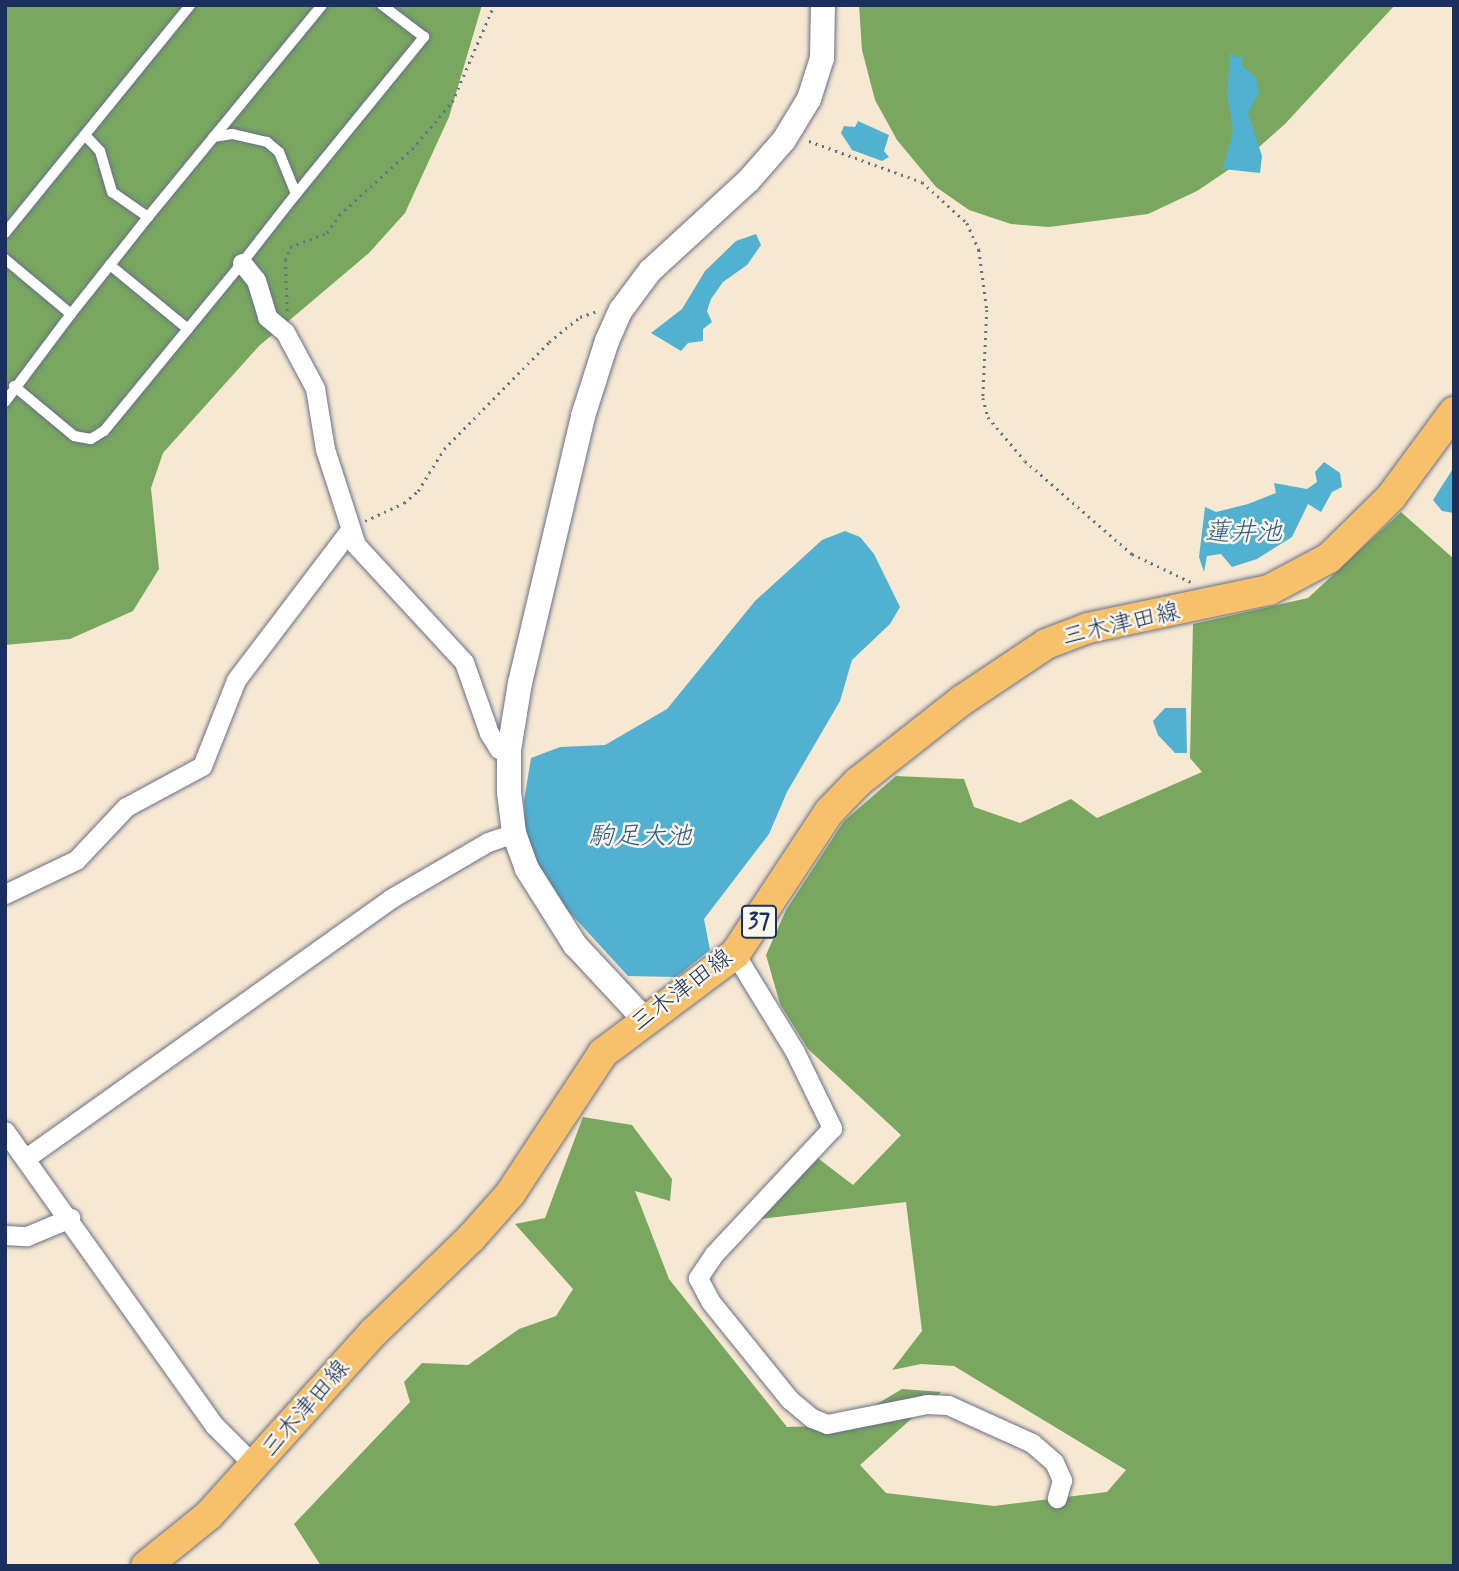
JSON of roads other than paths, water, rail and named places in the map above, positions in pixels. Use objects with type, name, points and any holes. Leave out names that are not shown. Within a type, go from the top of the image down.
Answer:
[{"type":"main road","name":"三木津田線","points":[[162,1561],[256,1467],[337,1371],[502,1203],[603,1053],[736,954],[830,812],[858,782],[961,701],[1046,644],[1088,628],[1205,607],[1269,590],[1329,558],[1391,497],[1454,412]]},
{"type":"street","points":[[645,1020],[575,945],[543,900],[514,833],[509,750],[520,682],[583,416],[621,310],[650,271],[748,180],[784,140],[809,99],[822,58],[823,5]]},
{"type":"street","points":[[242,262],[256,280],[267,317],[285,332],[315,388],[326,449],[356,545],[464,662],[489,733],[499,749],[509,750]]},
{"type":"street","points":[[5,894],[76,860],[126,807],[202,766],[236,680],[350,530]]},
{"type":"street","points":[[26,1158],[390,899],[488,842],[514,833]]},
{"type":"street","points":[[736,954],[795,1052],[832,1128],[714,1254],[698,1278],[710,1301],[789,1399],[812,1418],[827,1424],[927,1404],[948,1405],[1032,1443],[1054,1462],[1062,1480],[1057,1498]]},
{"type":"street","points":[[5,1131],[215,1426],[256,1467]]},
{"type":"street","points":[[5,1235],[27,1236],[70,1219]]},
{"type":"lane","points":[[5,233],[190,5]]},
{"type":"lane","points":[[5,402],[14,386],[148,217],[322,5]]},
{"type":"lane","points":[[14,386],[74,436],[91,439],[104,431],[424,37],[382,5]]},
{"type":"lane","points":[[213,137],[232,134],[267,142],[279,152],[296,194]]},
{"type":"lane","points":[[85,135],[100,151],[112,192],[148,217]]},
{"type":"lane","points":[[5,260],[71,314]]},
{"type":"lane","points":[[110,265],[188,329]]},
{"type":"water","points":[[1230,53],[1237,58],[1242,55],[1242,66],[1255,76],[1259,92],[1248,113],[1262,156],[1260,173],[1223,169],[1233,130],[1227,95]]},
{"type":"water","points":[[858,121],[889,135],[884,151],[889,157],[882,161],[852,150],[841,133],[844,126],[855,127]]},
{"type":"water","points":[[756,234],[761,245],[747,265],[723,282],[711,299],[707,311],[712,322],[703,329],[703,341],[688,343],[681,351],[651,333],[682,309],[705,271],[736,241]]},
{"type":"water","name":"蓮井池","points":[[1324,462],[1340,473],[1342,487],[1332,492],[1321,512],[1308,504],[1292,537],[1257,559],[1232,567],[1221,554],[1207,556],[1204,572],[1199,557],[1205,507],[1216,512],[1248,504],[1276,493],[1274,483],[1307,489],[1317,482],[1315,472]]},
{"type":"water","points":[[1454,467],[1454,513],[1442,511],[1433,500]]},
{"type":"water","name":"駒足大池","points":[[845,531],[860,537],[874,554],[900,607],[890,624],[852,660],[840,701],[787,792],[769,834],[704,919],[710,950],[676,977],[628,976],[562,904],[534,857],[525,828],[524,801],[531,758],[560,747],[605,745],[667,709],[755,601],[822,540]]},
{"type":"water","points":[[1165,708],[1186,708],[1187,753],[1175,753],[1158,735],[1153,721]]}]
